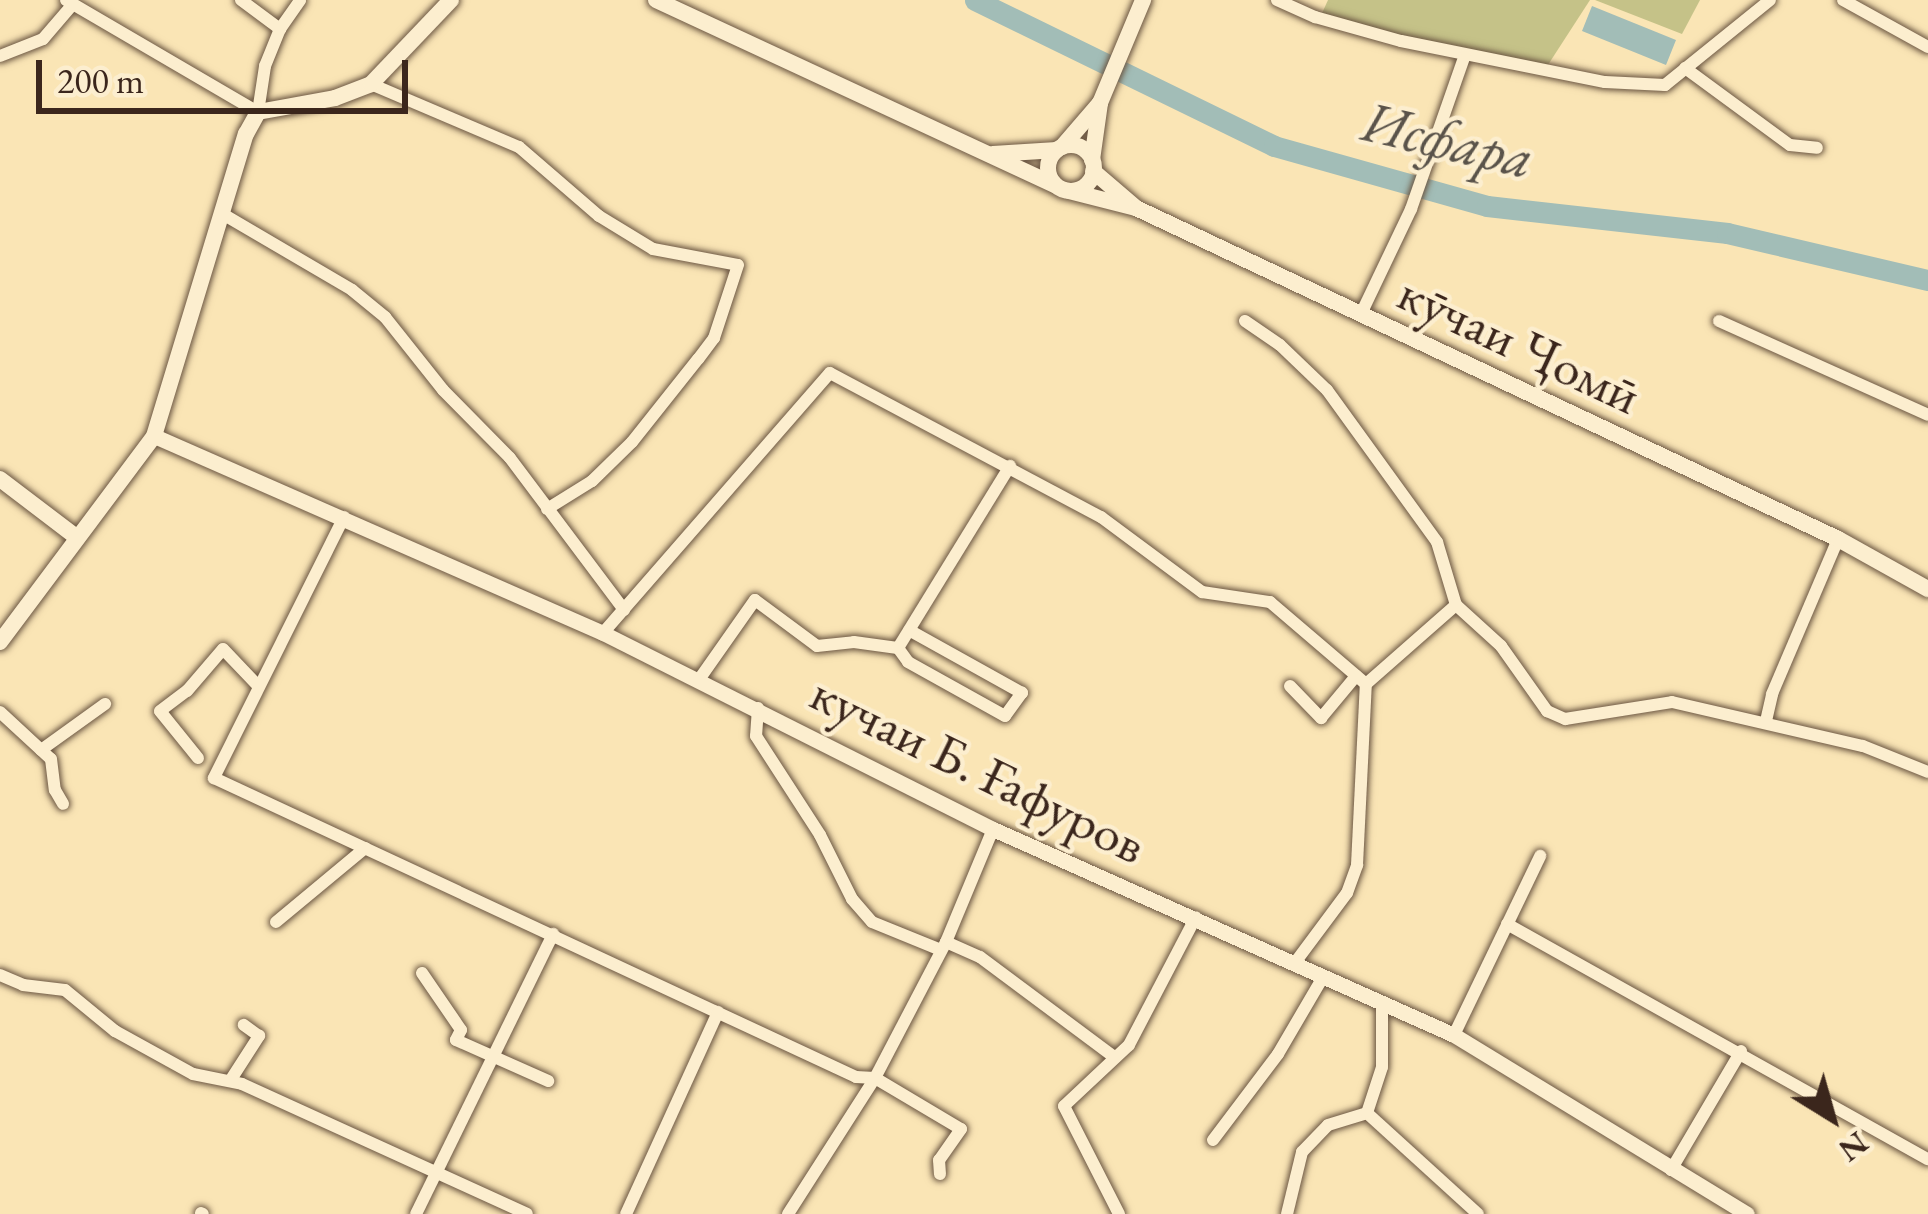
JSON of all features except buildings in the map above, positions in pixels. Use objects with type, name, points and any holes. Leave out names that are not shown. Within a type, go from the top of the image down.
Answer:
[{"type":"main road","points":[[0,642],[154,436],[246,134],[259,112],[335,98],[371,84],[451,0]]},
{"type":"main road","name":"кӯчаи Ҷомӣ","points":[[656,0],[1062,188],[1136,208],[1838,539],[1928,589]]},
{"type":"main road","points":[[1103,98],[1048,164],[1062,188],[1082,188],[1093,166],[1103,98],[1143,0]]},
{"type":"main road","points":[[989,154],[1076,146],[1136,208]]},
{"type":"main road","points":[[0,479],[76,537]]},
{"type":"street","points":[[241,0],[280,29]]},
{"type":"street","points":[[0,56],[43,39],[70,2],[259,112],[265,66],[280,29],[300,0]]},
{"type":"street","points":[[1276,0],[1315,17],[1465,55],[1605,82],[1665,85],[1770,0]]},
{"type":"street","points":[[1843,0],[1928,47]]},
{"type":"street","points":[[1361,314],[1411,208],[1465,55]]},
{"type":"street","points":[[1685,68],[1790,145],[1817,148]]},
{"type":"street","points":[[371,84],[520,147],[599,217],[653,249],[738,265],[713,338],[698,359],[632,442],[592,481],[547,509]]},
{"type":"street","points":[[221,213],[352,290],[385,317],[443,389],[510,458],[624,610]]},
{"type":"street","points":[[1245,321],[1280,345],[1327,390],[1437,542],[1456,605],[1501,646],[1547,710],[1564,719],[1672,702],[1863,746],[1928,772]]},
{"type":"street","points":[[1719,322],[1928,416]]},
{"type":"street","points":[[603,634],[830,374],[1101,517],[1202,592],[1270,602],[1361,680]]},
{"type":"street","name":"кучаи Б. Ғафуров","points":[[154,436],[603,634],[758,707],[994,829],[1454,1035],[1748,1214]]},
{"type":"street","points":[[898,648],[1010,466]]},
{"type":"street","points":[[344,517],[214,778],[856,1077],[874,1078],[962,1129],[939,1160],[940,1174]]},
{"type":"street","points":[[1766,721],[1772,694],[1838,539]]},
{"type":"street","points":[[698,681],[755,600],[818,646],[854,642],[898,648],[908,662],[1005,716],[1022,693],[910,630]]},
{"type":"street","points":[[1290,686],[1321,718],[1456,605]]},
{"type":"street","points":[[198,758],[160,711],[224,649],[259,687]]},
{"type":"street","points":[[1294,964],[1347,893],[1357,865],[1361,680]]},
{"type":"street","points":[[40,750],[105,704]]},
{"type":"street","points":[[758,707],[756,736],[820,835],[852,899],[872,922],[980,957],[1114,1057]]},
{"type":"street","points":[[0,712],[51,759],[55,790],[63,804]]},
{"type":"street","points":[[788,1214],[874,1078],[943,946],[994,829]]},
{"type":"street","points":[[275,922],[365,848]]},
{"type":"street","points":[[1454,1035],[1540,856]]},
{"type":"street","points":[[1119,1214],[1064,1106],[1129,1045],[1196,917]]},
{"type":"street","points":[[1507,924],[1928,1159]]},
{"type":"street","points":[[416,1214],[553,934]]},
{"type":"street","points":[[422,973],[461,1030],[456,1040],[548,1081]]},
{"type":"street","points":[[0,975],[22,985],[65,990],[115,1031],[193,1073],[230,1082],[437,1169],[527,1214]]},
{"type":"street","points":[[1213,1141],[1278,1054],[1323,977]]},
{"type":"street","points":[[1367,1113],[1382,1067],[1382,1004]]},
{"type":"street","points":[[626,1214],[718,1012]]},
{"type":"street","points":[[230,1082],[259,1036],[244,1025]]},
{"type":"street","points":[[1671,1170],[1741,1051]]},
{"type":"street","points":[[1287,1214],[1302,1152],[1328,1125],[1367,1113]]},
{"type":"street","points":[[1367,1113],[1478,1214]]},
{"type":"street","points":[[1097,1214],[1107,1198]]},
{"type":"shaded area","points":[[1328,0],[1590,0],[1544,71],[1319,20]]},
{"type":"shaded area","points":[[1595,0],[1700,0],[1682,34]]},
{"type":"water","points":[[1592,6],[1676,40],[1666,65],[1582,31]]},
{"type":"waterway","name":"Исфара","points":[[975,0],[1274,146],[1487,206],[1727,233],[1928,280]]}]
